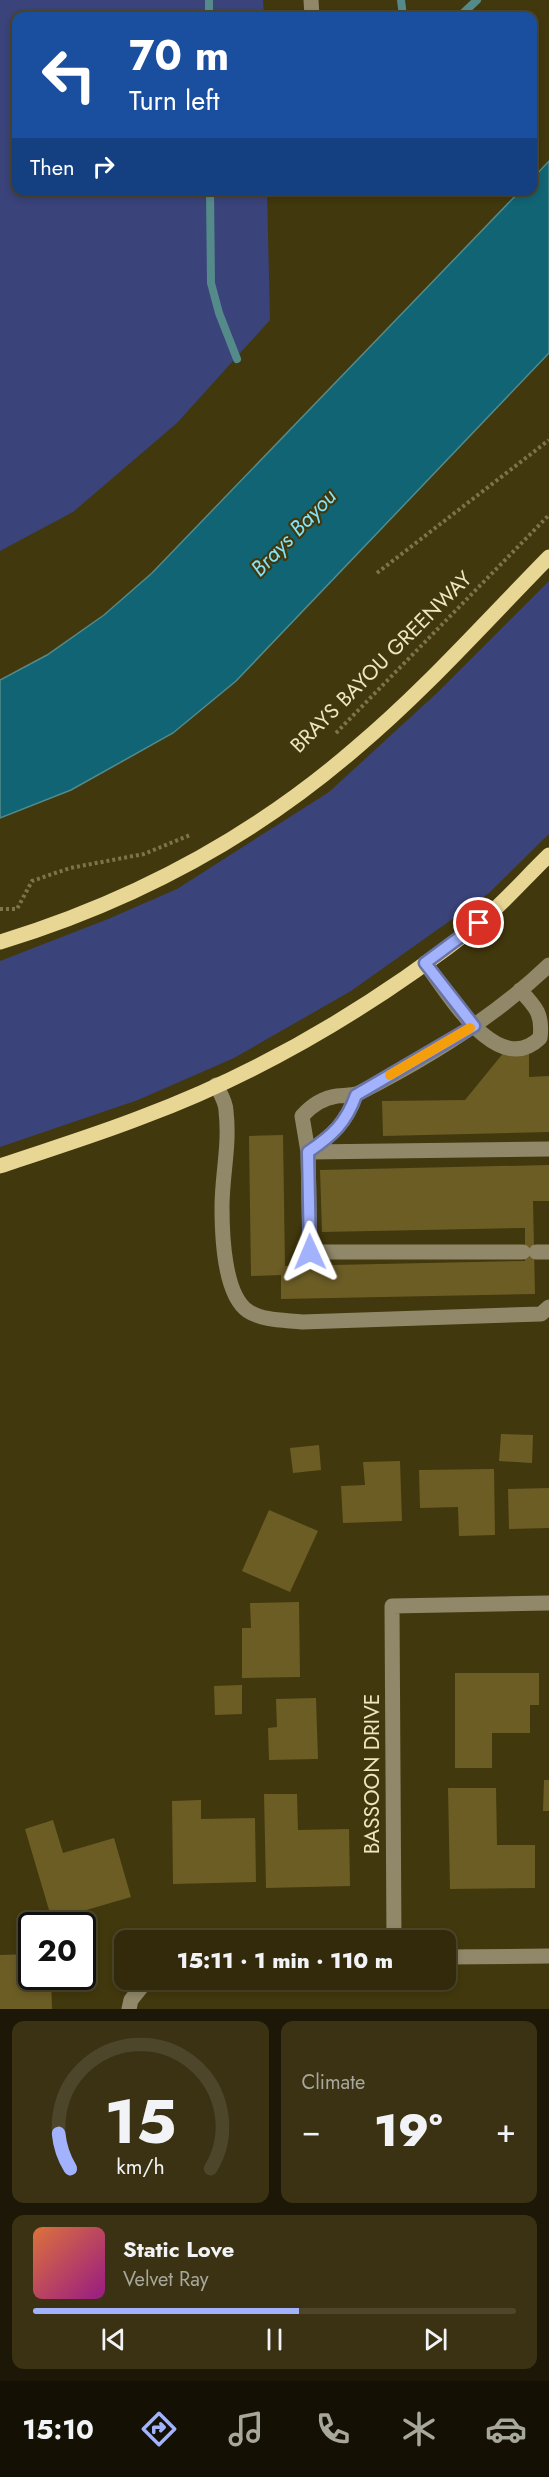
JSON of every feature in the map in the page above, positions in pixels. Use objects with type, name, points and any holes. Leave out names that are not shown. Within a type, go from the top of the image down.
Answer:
[{"type":"main road","points":[[0,942],[60,924],[167,877],[229,841],[288,802],[356,748],[421,688],[549,557]]},
{"type":"main road","points":[[0,1166],[144,1117],[248,1071],[371,1003],[479,923],[549,855]]},
{"type":"street","points":[[425,963],[474,1026],[492,1043],[513,1050],[531,1047],[540,1038],[542,1022],[535,1006],[520,990]]},
{"type":"street","points":[[536,1252],[310,1252],[308,1152],[302,1116],[312,1105],[334,1096],[356,1095],[474,1026],[549,965]]},
{"type":"street","points":[[216,1085],[226,1107],[228,1148],[222,1206],[228,1281],[234,1295],[249,1311],[267,1318],[302,1322],[541,1314],[549,1307]]},
{"type":"street","points":[[308,1152],[328,1138],[349,1116],[356,1095]]},
{"type":"street","points":[[308,1152],[549,1149]]},
{"type":"street","name":"BASSOON DRIVE","points":[[394,1930],[392,1606],[549,1603]]},
{"type":"street","points":[[456,1957],[549,1956]]},
{"type":"street","points":[[129,2009],[131,2000],[139,1990]]},
{"type":"path","points":[[377,573],[549,440]]},
{"type":"path","name":"BRAYS BAYOU GREENWAY","points":[[334,735],[549,515]]},
{"type":"path","points":[[0,909],[17,909],[32,881],[70,868],[144,854],[192,834]]},
{"type":"shaded area","points":[[0,0],[263,0],[264,12],[12,12],[12,195],[267,195],[270,320],[177,423],[73,512],[0,551]]},
{"type":"shaded area","points":[[549,581],[549,834],[489,893],[351,991],[234,1058],[138,1100],[0,1147],[0,961],[177,889],[329,792],[438,692]]},
{"type":"water","name":"Brays Bayou","points":[[549,161],[549,353],[236,681],[173,733],[71,790],[0,818],[0,680],[47,655],[104,615],[152,573],[516,195],[537,195],[537,174]]},
{"type":"building","points":[[529,1050],[529,1077],[549,1076],[549,1132],[383,1136],[382,1101],[465,1100],[505,1051]]},
{"type":"building","points":[[283,1135],[285,1266],[525,1261],[525,1228],[322,1232],[320,1170],[549,1165],[549,1201],[533,1201],[535,1294],[281,1299],[281,1275],[251,1276],[249,1136]]},
{"type":"building","points":[[501,1434],[533,1435],[532,1463],[499,1461]]},
{"type":"building","points":[[319,1445],[321,1470],[293,1473],[290,1448]]},
{"type":"building","points":[[400,1461],[402,1521],[343,1523],[341,1486],[365,1485],[363,1462]]},
{"type":"building","points":[[494,1469],[495,1535],[459,1536],[458,1507],[420,1508],[419,1470]]},
{"type":"building","points":[[549,1488],[549,1528],[509,1529],[508,1489]]},
{"type":"building","points":[[269,1510],[318,1531],[290,1592],[242,1571]]},
{"type":"building","points":[[299,1602],[300,1677],[242,1678],[242,1628],[251,1628],[250,1603]]},
{"type":"building","points":[[455,1673],[539,1673],[539,1705],[530,1705],[530,1733],[492,1733],[492,1768],[455,1768]]},
{"type":"building","points":[[242,1685],[242,1714],[215,1715],[214,1686]]},
{"type":"building","points":[[316,1698],[318,1759],[269,1760],[268,1728],[277,1727],[276,1699]]},
{"type":"building","points":[[544,1780],[549,1780],[549,1811],[543,1811]]},
{"type":"building","points":[[448,1788],[496,1788],[497,1845],[535,1845],[535,1888],[450,1889]]},
{"type":"building","points":[[264,1794],[297,1794],[298,1830],[349,1829],[350,1886],[266,1888]]},
{"type":"building","points":[[201,1800],[201,1819],[255,1818],[256,1882],[173,1884],[172,1801]]},
{"type":"building","points":[[53,1820],[63,1853],[114,1838],[131,1897],[79,1912],[50,1912],[25,1829]]},
{"type":"building","points":[[18,1954],[18,1990],[51,1990],[52,2009],[0,2009],[0,1955]]},
{"type":"waterway","points":[[209,0],[209,12]]},
{"type":"waterway","points":[[401,0],[402,12]]},
{"type":"waterway","points":[[464,12],[477,0]]},
{"type":"waterway","points":[[210,195],[211,283],[219,313],[237,359]]},
{"type":"slow traffic","points":[[390,1075],[470,1028]]},
{"type":"route","points":[[310,1252],[308,1152],[328,1138],[349,1116],[356,1095],[474,1026],[425,963],[479,923]]}]
